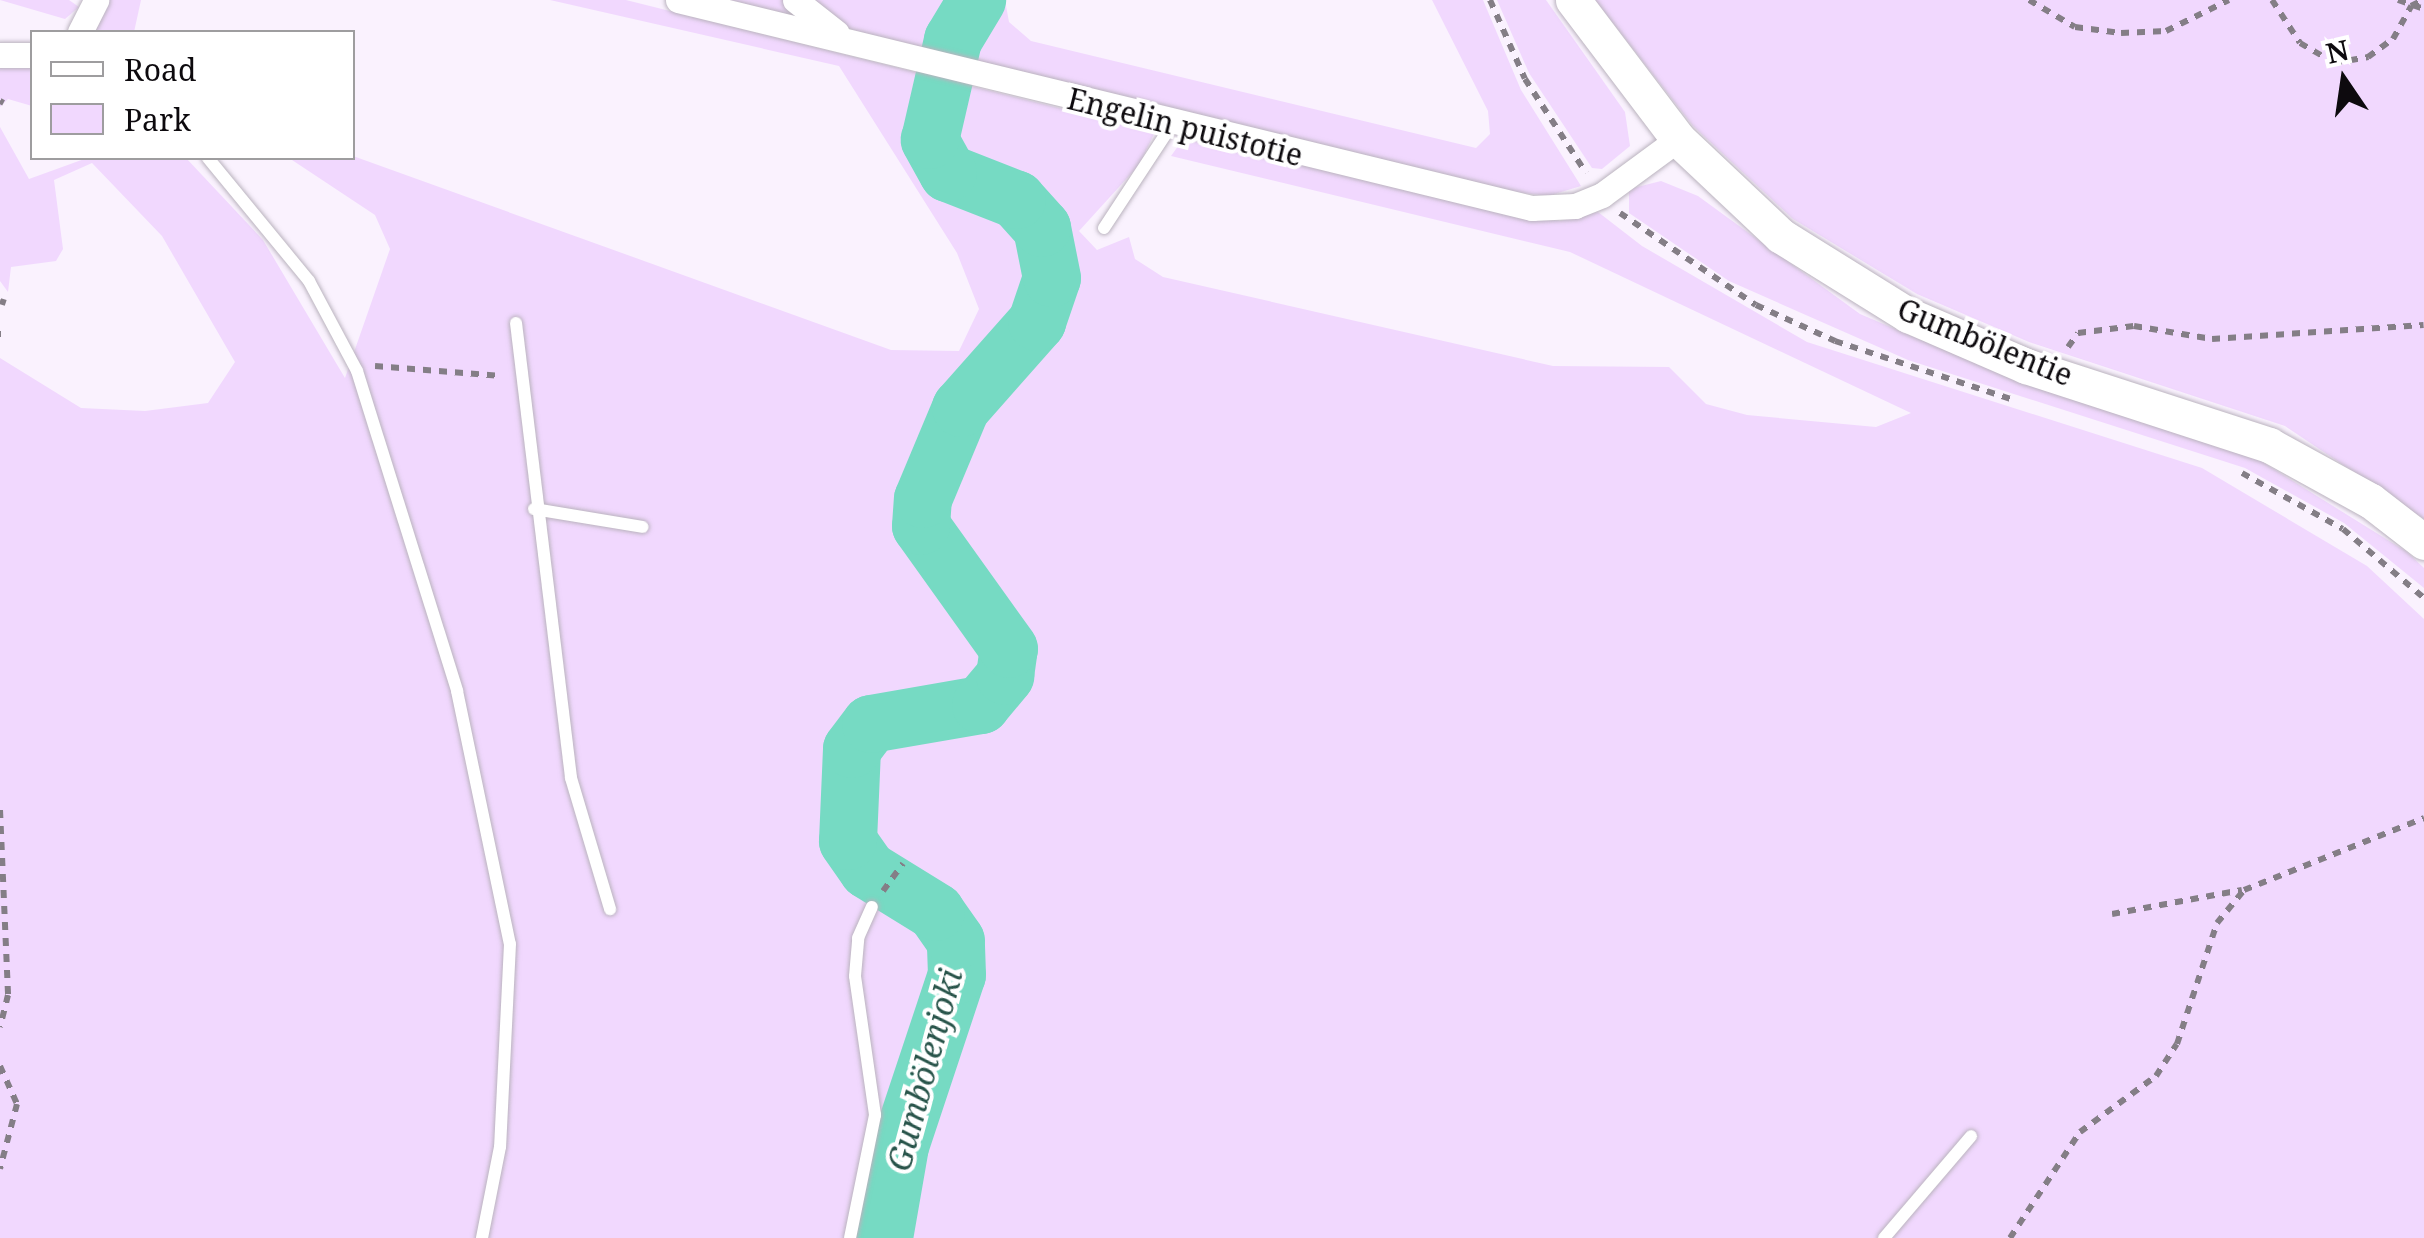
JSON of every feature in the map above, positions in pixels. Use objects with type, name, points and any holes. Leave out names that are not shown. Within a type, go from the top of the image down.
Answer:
[{"type":"main road","name":"Gumbölentie","points":[[1573,0],[1678,139],[1797,246],[1908,315],[2050,373],[2269,445],[2371,500],[2424,542]]},
{"type":"street","points":[[81,30],[96,0]]},
{"type":"street","name":"Engelin puistotie","points":[[678,0],[845,39],[1172,126],[1532,208],[1575,206],[1602,195],[1678,139]]},
{"type":"street","points":[[795,0],[845,39]]},
{"type":"street","points":[[0,55],[30,55]]},
{"type":"lane","points":[[1104,228],[1172,126]]},
{"type":"lane","points":[[210,160],[310,281],[356,370],[456,692],[510,944],[500,1146],[482,1238]]},
{"type":"lane","points":[[516,322],[534,509],[571,778],[610,909]]},
{"type":"lane","points":[[534,509],[643,527]]},
{"type":"lane","points":[[850,1238],[874,1115],[854,976],[858,938],[872,907]]},
{"type":"lane","points":[[1884,1238],[1971,1136]]},
{"type":"path","points":[[2029,0],[2075,27],[2122,33],[2166,31],[2229,0]]},
{"type":"path","points":[[2272,0],[2300,43],[2334,63],[2368,56],[2393,39],[2410,3]]},
{"type":"path","points":[[2398,0],[2424,9]]},
{"type":"path","points":[[2410,3],[2423,0]]},
{"type":"path","points":[[2050,373],[2078,333],[2134,326],[2212,339],[2424,325]]},
{"type":"path","points":[[356,370],[389,363],[523,378]]},
{"type":"path","points":[[0,810],[8,995],[0,1026]]},
{"type":"path","points":[[2112,914],[2244,890],[2424,818]]},
{"type":"path","points":[[872,907],[903,863]]},
{"type":"path","points":[[2010,1238],[2080,1132],[2156,1076],[2177,1044],[2217,923],[2244,890]]},
{"type":"path","points":[[0,1066],[18,1104],[0,1168]]},
{"type":"green space","points":[[0,0],[69,0],[79,7],[65,19]]},
{"type":"green space","points":[[102,0],[141,0],[134,30],[96,30]]},
{"type":"green space","points":[[550,0],[626,0],[1155,132],[1139,165],[1079,231],[1097,250],[1129,237],[1135,259],[1163,277],[1553,366],[1669,367],[1706,404],[1747,415],[1876,427],[1911,413],[1570,252],[1171,156],[1186,135],[1514,216],[1560,221],[1598,212],[1642,246],[1807,342],[2202,468],[2367,566],[2424,619],[2424,1238],[0,1238],[0,358],[81,408],[145,411],[208,403],[235,362],[162,236],[92,163],[54,180],[63,249],[56,261],[11,267],[8,292],[0,281],[0,127],[29,179],[81,160],[188,160],[263,240],[345,378],[390,249],[375,215],[292,160],[355,160],[355,157],[891,350],[959,351],[979,309],[957,253],[839,66]]},
{"type":"green space","points":[[713,0],[1005,0],[1009,22],[1031,41],[1476,148],[1490,134],[1488,111],[1432,0],[1483,0],[1521,90],[1581,186],[1548,196],[1515,192]]},
{"type":"green space","points":[[1497,0],[1546,0],[1625,112],[1630,146],[1602,169],[1592,168],[1529,73]]},
{"type":"green space","points":[[1595,0],[2424,0],[2424,519],[2285,426],[2029,342],[1917,294],[1793,219],[1693,126]]},
{"type":"green space","points":[[0,62],[30,65],[30,105],[8,99],[0,107]]},
{"type":"green space","points":[[1661,181],[1698,196],[1860,314],[1961,357],[2251,455],[2407,552],[2424,568],[2424,588],[2344,523],[2245,468],[1908,360],[1729,281],[1629,213],[1629,189]]},
{"type":"waterway","name":"Gumbölenjoki","points":[[884,1238],[900,1146],[957,975],[956,941],[936,912],[868,870],[848,841],[852,749],[871,724],[981,705],[1005,676],[1009,649],[921,526],[923,499],[961,408],[1037,322],[1052,278],[1042,228],[1017,200],[948,173],[930,140],[953,40],[977,0]]}]
